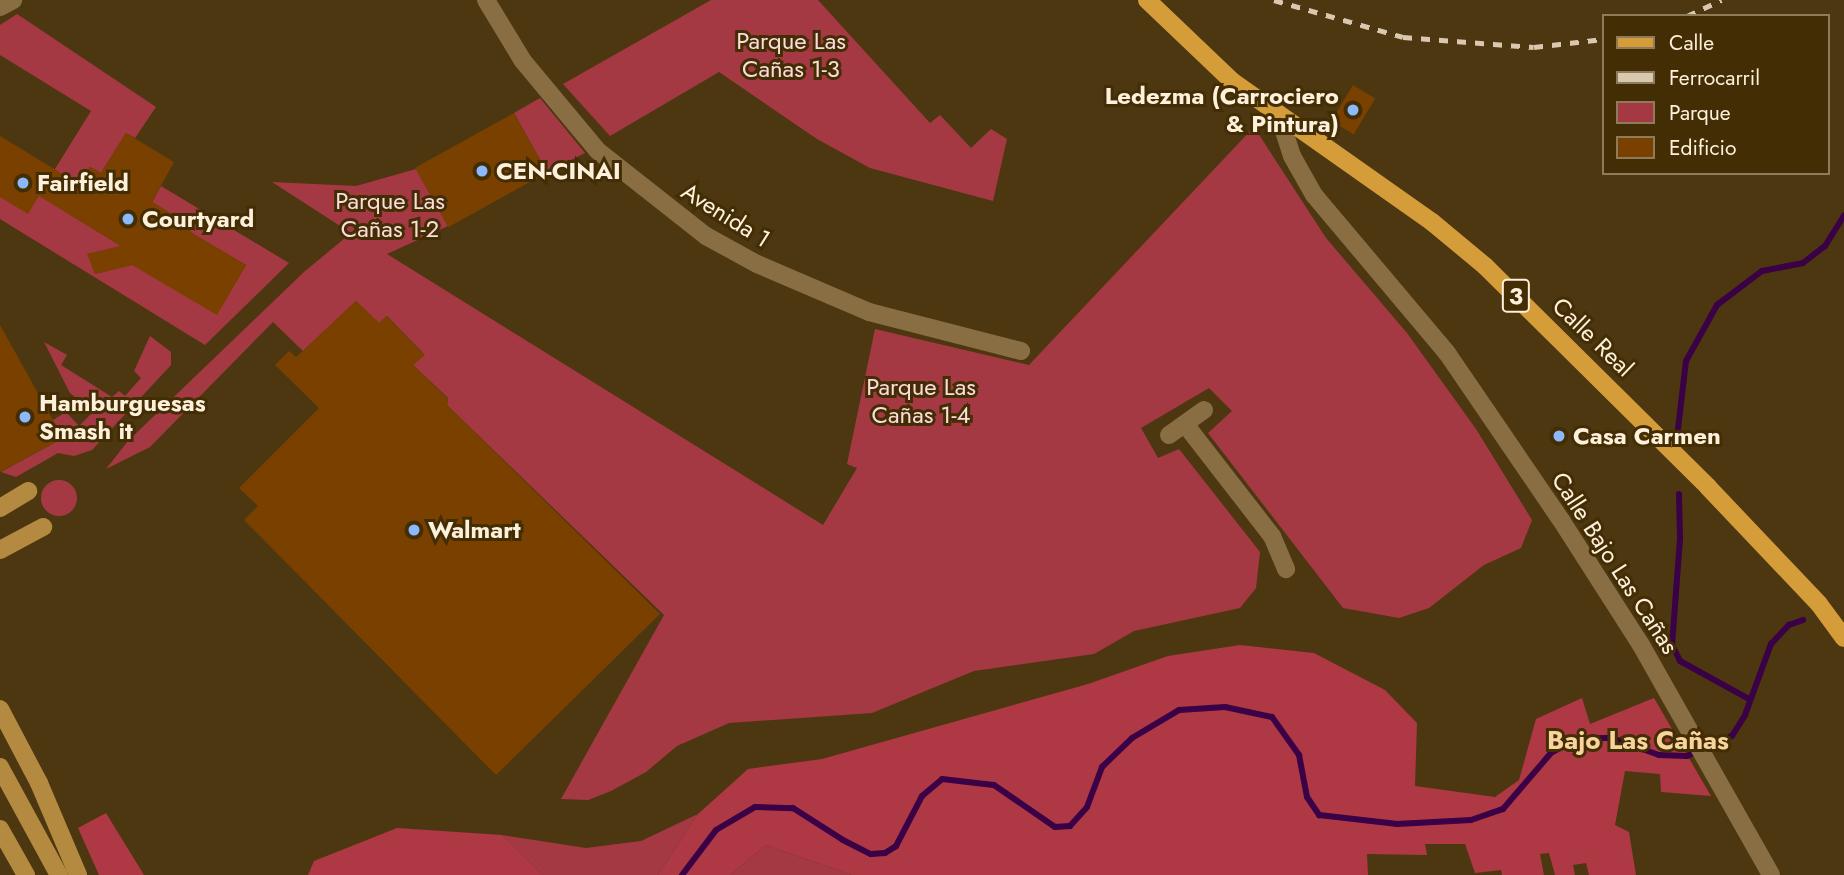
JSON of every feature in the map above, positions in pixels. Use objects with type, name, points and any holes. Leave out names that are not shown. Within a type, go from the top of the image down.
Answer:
[{"type":"main road","name":"Calle Real","points":[[1147,0],[1232,81],[1280,119],[1432,222],[1485,265],[1699,477],[1819,604],[1844,638]]},
{"type":"main road","points":[[0,508],[28,491]]},
{"type":"main road","points":[[0,550],[43,527]]},
{"type":"main road","points":[[0,709],[39,783],[78,875]]},
{"type":"main road","points":[[0,767],[59,875]]},
{"type":"main road","points":[[0,829],[26,875]]},
{"type":"street","points":[[0,7],[13,0]]},
{"type":"street","name":"Avenida 1","points":[[486,0],[523,61],[598,151],[653,199],[706,236],[757,264],[869,312],[1021,351]]},
{"type":"street","name":"Calle Bajo Las Cañas","points":[[1280,119],[1292,156],[1314,195],[1447,353],[1561,520],[1694,735],[1771,875]]},
{"type":"street","points":[[1169,435],[1204,410]]},
{"type":"street","points":[[1185,424],[1272,536],[1286,569]]},
{"type":"green space","name":"Parque Las Cañas 1-3","points":[[711,0],[818,0],[930,123],[940,115],[971,148],[991,129],[1007,139],[993,201],[870,168],[817,139],[719,72],[610,136],[563,84]]},
{"type":"green space","points":[[17,14],[156,107],[135,138],[126,133],[101,173],[90,167],[64,211],[121,246],[88,254],[95,274],[148,261],[217,314],[246,265],[190,232],[192,227],[152,202],[161,186],[289,263],[205,345],[0,219],[0,197],[55,169],[91,111],[0,55],[0,25]]},
{"type":"green space","points":[[540,98],[585,153],[547,172],[514,113]]},
{"type":"green space","points":[[1254,127],[1326,238],[1407,333],[1476,429],[1532,520],[1521,548],[1484,565],[1429,608],[1399,618],[1343,608],[1208,433],[1232,411],[1209,388],[1141,428],[1158,458],[1179,449],[1260,552],[1256,588],[1240,608],[1134,631],[1094,654],[974,671],[872,713],[729,723],[677,746],[646,772],[611,791],[588,800],[561,799],[664,615],[447,405],[448,398],[413,365],[424,354],[387,316],[379,323],[356,301],[303,351],[273,322],[150,447],[106,469],[128,441],[304,272],[351,233],[272,182],[356,186],[416,169],[448,226],[387,254],[823,525],[857,468],[847,464],[875,329],[1029,365]]},
{"type":"green space","points":[[150,336],[171,352],[171,365],[92,450],[74,456],[58,453],[16,477],[1,472],[63,438],[53,420],[66,412],[79,426],[93,412],[70,393],[44,342],[67,355],[61,365],[112,397],[119,391],[125,396],[141,378],[134,371]]},
{"type":"green space","points":[[59,480],[72,485],[77,498],[72,511],[59,516],[46,511],[41,498],[46,485]]},
{"type":"green space","points":[[698,814],[658,875],[543,875],[502,835],[586,848],[641,841]]},
{"type":"green space","points":[[766,845],[852,875],[730,875]]},
{"type":"shaded area","points":[[1240,645],[1314,653],[1385,690],[1417,723],[1415,786],[1495,797],[1519,780],[1536,719],[1582,698],[1590,724],[1654,698],[1711,796],[1661,792],[1660,774],[1625,771],[1615,825],[1629,832],[1636,875],[1589,875],[1586,863],[1573,865],[1575,875],[1555,875],[1549,853],[1540,854],[1544,875],[1502,875],[1501,870],[1475,873],[1465,844],[1425,844],[1427,855],[1367,854],[1368,875],[852,875],[766,845],[730,875],[658,875],[698,814],[748,769],[822,759],[1088,684],[1168,656]]},
{"type":"shaded area","points":[[106,813],[144,875],[99,875],[78,828]]},
{"type":"shaded area","points":[[397,828],[502,835],[543,875],[308,875],[314,861]]},
{"type":"building","name":"Ledezma (Carrociero & Pintura)","points":[[1353,85],[1375,98],[1354,134],[1331,121]]},
{"type":"building","name":"CEN-CINAI","points":[[514,113],[547,172],[448,227],[415,168]]},
{"type":"building","name":"Courtyard","points":[[126,133],[174,162],[152,202],[193,227],[190,232],[246,265],[217,315],[132,265],[95,274],[87,254],[121,246],[39,196],[28,214],[0,197],[0,136],[79,184],[90,167],[101,173]]},
{"type":"building","name":"Walmart","points":[[356,301],[379,323],[386,316],[425,355],[413,365],[448,399],[447,405],[660,614],[496,775],[244,520],[258,506],[239,488],[319,408],[275,365],[289,351],[296,357]]},
{"type":"building","points":[[0,325],[63,438],[0,472]]},
{"type":"waterway","points":[[1678,429],[1686,361],[1717,305],[1762,271],[1803,263],[1825,246],[1844,215]]},
{"type":"waterway","points":[[1679,494],[1680,539],[1672,645],[1680,661],[1749,699]]},
{"type":"waterway","points":[[682,875],[716,830],[755,807],[793,808],[843,840],[871,854],[885,853],[896,846],[922,796],[942,779],[994,785],[1055,827],[1070,826],[1087,807],[1102,767],[1132,738],[1179,710],[1225,707],[1272,717],[1299,755],[1307,797],[1319,815],[1397,824],[1471,820],[1503,809],[1551,753],[1576,739],[1612,738],[1659,755],[1687,756],[1732,736],[1745,715],[1771,644],[1789,625],[1803,620]]},
{"type":"railway","points":[[1274,0],[1403,37],[1534,47],[1602,39]]},
{"type":"railway","points":[[1691,14],[1721,0]]},
{"type":"place","name":"Ledezma (Carrociero & Pintura)","points":[[1353,110]]},
{"type":"place","name":"CEN-CINAI","points":[[482,171]]},
{"type":"place","name":"Fairfield","points":[[23,183]]},
{"type":"place","name":"Courtyard","points":[[128,219]]},
{"type":"place","name":"Hamburguesas Smash it","points":[[25,417]]},
{"type":"place","name":"Casa Carmen","points":[[1559,436]]},
{"type":"place","name":"Walmart","points":[[414,530]]},
{"type":"district","name":"Bajo Las Cañas","points":[[1638,741]]},
{"type":"park label","name":"Parque Las Cañas 1-2","points":[[390,215]]},
{"type":"park label","name":"Parque Las Cañas 1-4","points":[[921,401]]}]
